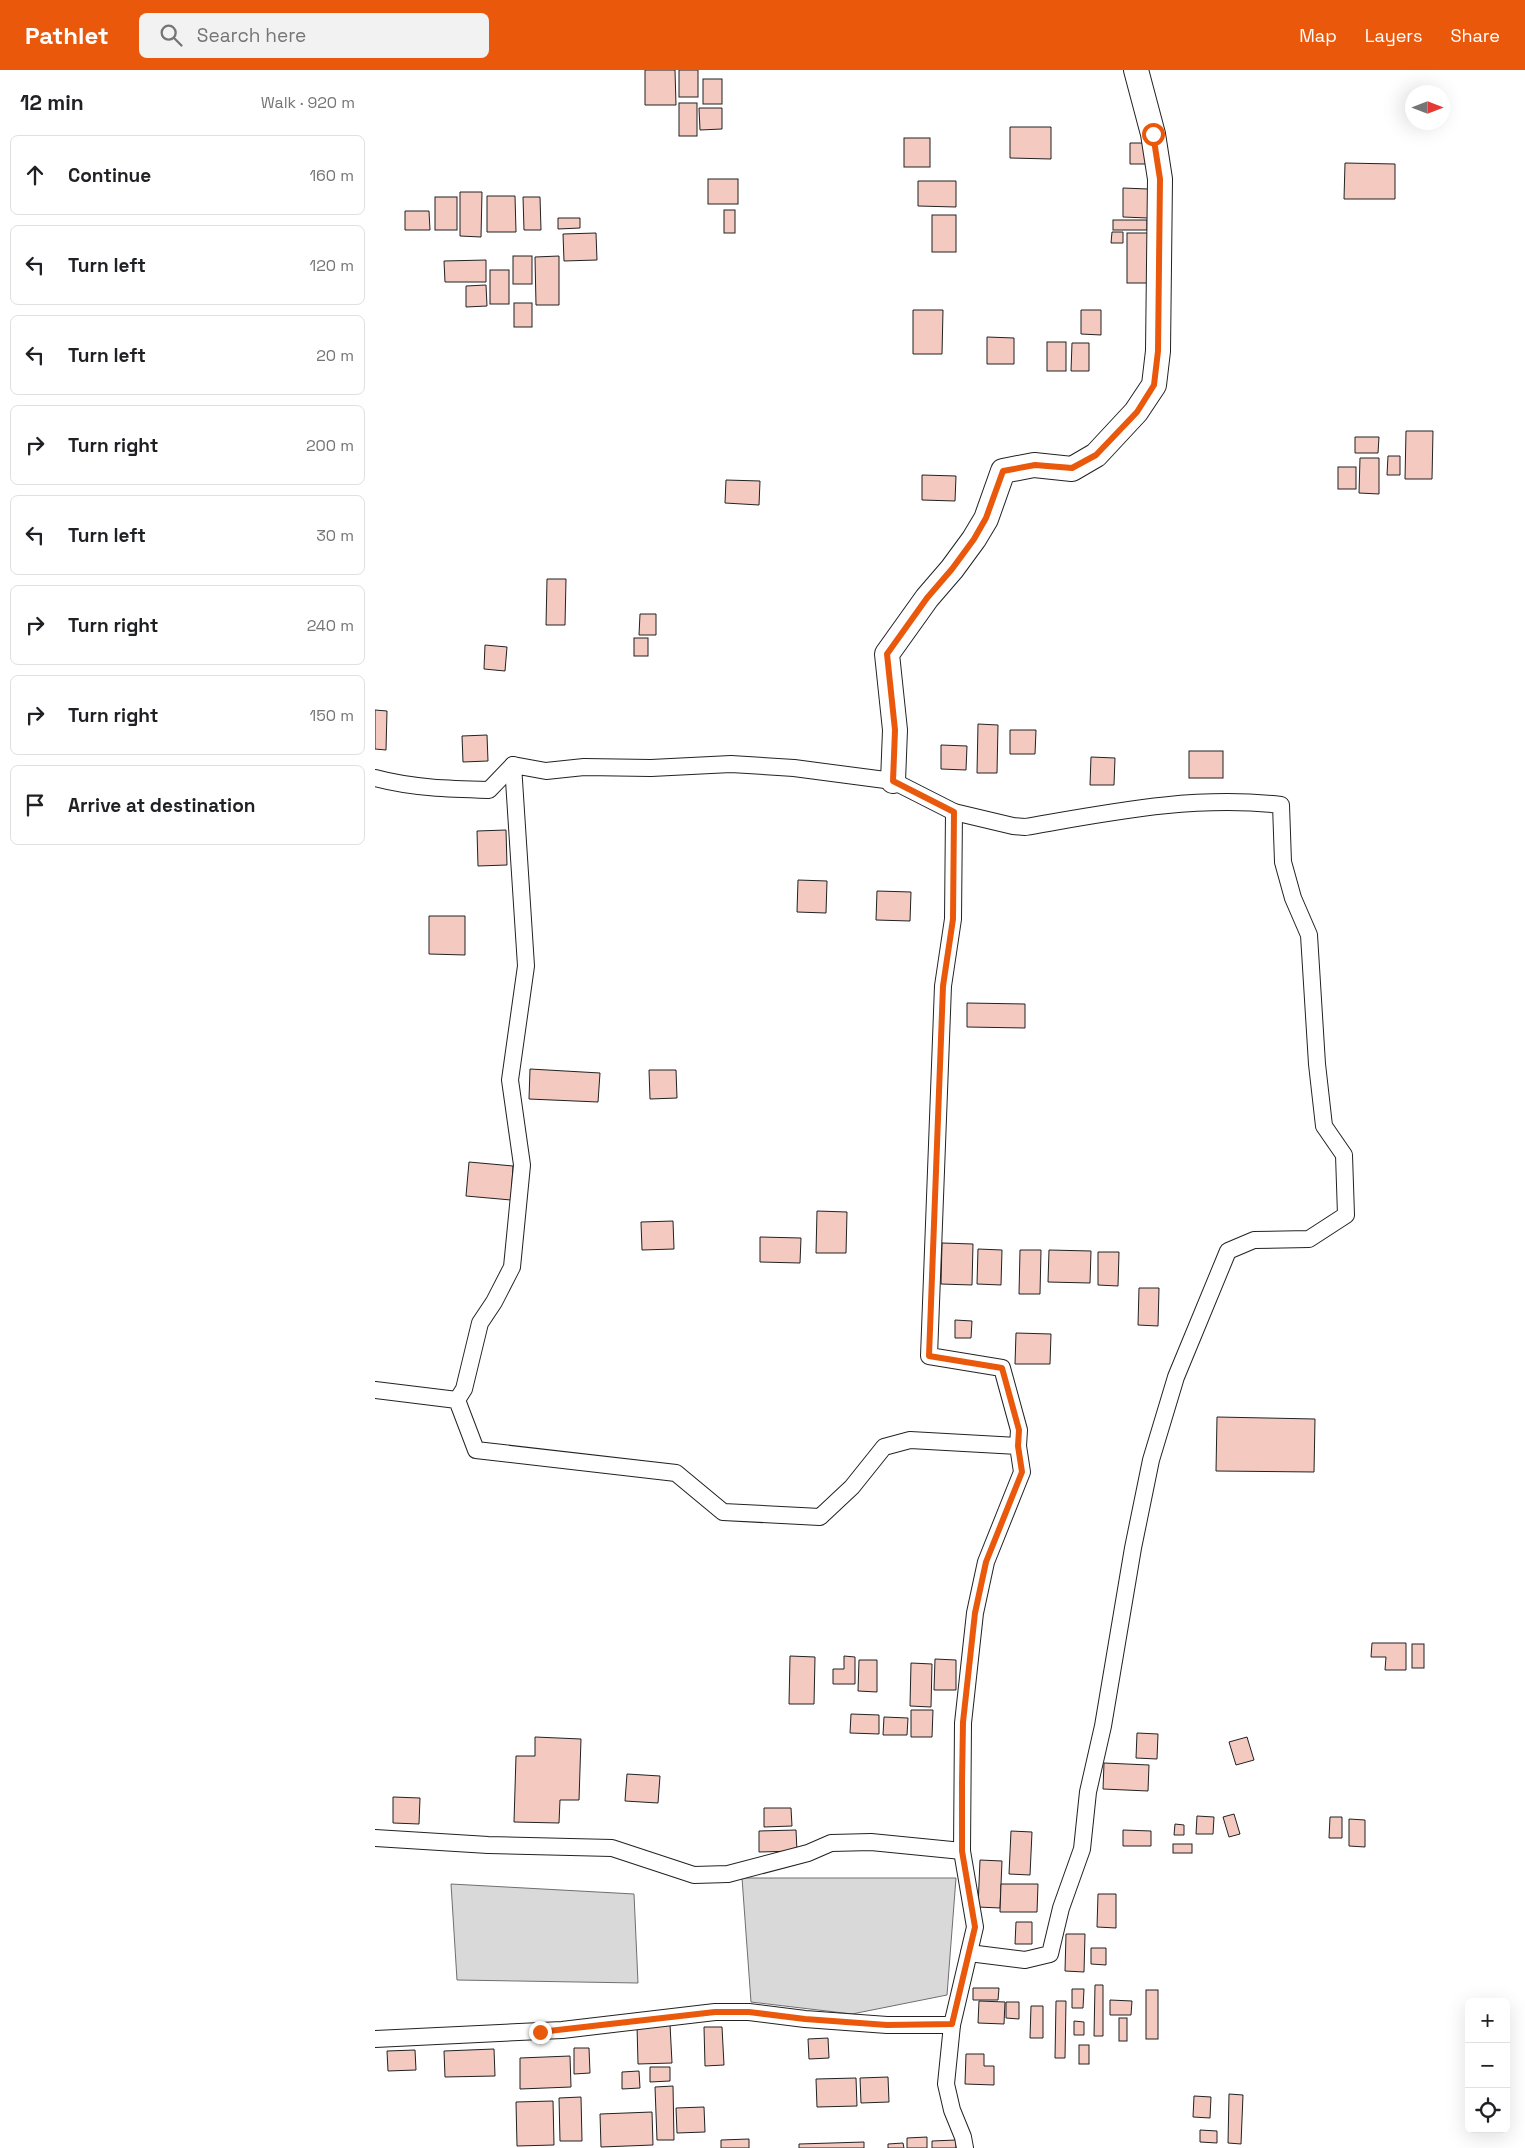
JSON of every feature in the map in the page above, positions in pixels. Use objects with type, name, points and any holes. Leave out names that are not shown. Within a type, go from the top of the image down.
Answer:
[{"type":"street","points":[[893,781],[895,730],[887,654],[927,598],[974,539],[986,518],[1003,471],[1035,465],[1072,468],[1096,455],[1137,412],[1154,385],[1158,351],[1160,179],[1153,134],[1136,70]]},
{"type":"street","points":[[513,765],[546,771],[584,767],[651,768],[731,764],[794,768],[893,781],[954,812],[1013,826],[1025,826],[1148,805],[1241,801],[1281,805],[1283,862],[1293,898],[1309,935],[1317,1064],[1324,1126],[1344,1155],[1346,1215],[1309,1239],[1254,1240],[1228,1251],[1176,1377],[1151,1460],[1133,1548],[1103,1726],[1088,1792],[1082,1849],[1061,1908],[1050,1954],[1025,1960],[969,1953]]},
{"type":"street","points":[[375,778],[397,784],[489,790],[513,765]]},
{"type":"street","points":[[457,1400],[465,1389],[480,1322],[494,1302],[512,1267],[522,1165],[510,1080],[526,966],[513,765]]},
{"type":"street","points":[[954,812],[953,919],[943,986],[929,1356],[1002,1368],[1019,1430],[1018,1446],[1022,1472],[986,1562],[975,1613],[963,1722],[962,1851],[975,1927],[952,2024],[946,2084],[952,2110],[963,2137],[965,2148]]},
{"type":"street","points":[[375,1390],[457,1400]]},
{"type":"street","points":[[457,1400],[476,1450],[676,1473],[723,1512],[820,1517],[852,1487],[884,1447],[910,1440],[1018,1446]]},
{"type":"street","points":[[375,1838],[488,1845],[612,1848],[694,1875],[728,1874],[808,1853],[831,1843],[871,1842],[962,1851]]},
{"type":"street","points":[[375,2040],[562,2030],[715,2012],[749,2012],[805,2019],[887,2025],[952,2024]]},
{"type":"shaded area","points":[[742,1878],[956,1878],[947,1995],[852,2014],[751,2002]]},
{"type":"shaded area","points":[[451,1884],[634,1894],[638,1983],[457,1980]]},
{"type":"building","points":[[645,70],[675,70],[676,105],[645,105]]},
{"type":"building","points":[[679,70],[698,70],[698,97],[679,97]]},
{"type":"building","points":[[703,79],[722,79],[722,104],[703,104]]},
{"type":"building","points":[[679,103],[697,103],[697,136],[679,136]]},
{"type":"building","points":[[699,108],[722,108],[722,129],[700,130]]},
{"type":"building","points":[[1010,127],[1051,127],[1051,159],[1010,158]]},
{"type":"building","points":[[904,138],[930,138],[930,167],[904,167]]},
{"type":"building","points":[[1130,143],[1149,143],[1148,164],[1130,164]]},
{"type":"building","points":[[1345,163],[1395,164],[1395,199],[1344,199]]},
{"type":"building","points":[[708,179],[738,179],[738,204],[708,204]]},
{"type":"building","points":[[918,181],[956,181],[956,207],[918,206]]},
{"type":"building","points":[[1123,188],[1148,189],[1148,218],[1123,217]]},
{"type":"building","points":[[460,192],[482,192],[481,237],[460,236]]},
{"type":"building","points":[[487,196],[515,196],[516,232],[487,232]]},
{"type":"building","points":[[435,197],[457,197],[457,230],[435,230]]},
{"type":"building","points":[[523,197],[540,197],[541,230],[524,230]]},
{"type":"building","points":[[724,210],[735,210],[735,233],[724,233]]},
{"type":"building","points":[[405,211],[429,211],[430,230],[405,230]]},
{"type":"building","points":[[932,215],[956,215],[956,252],[932,252]]},
{"type":"building","points":[[558,218],[580,218],[580,228],[558,229]]},
{"type":"building","points":[[1113,220],[1147,220],[1147,230],[1113,230]]},
{"type":"building","points":[[1112,232],[1123,232],[1123,243],[1111,243]]},
{"type":"building","points":[[596,233],[597,260],[564,261],[563,234]]},
{"type":"building","points":[[1127,233],[1149,233],[1149,283],[1127,283]]},
{"type":"building","points":[[513,256],[532,256],[532,284],[513,284]]},
{"type":"building","points":[[559,256],[559,305],[536,305],[535,257]]},
{"type":"building","points":[[486,260],[486,282],[445,282],[444,261]]},
{"type":"building","points":[[490,270],[509,270],[509,304],[490,304]]},
{"type":"building","points":[[486,285],[487,306],[466,307],[466,286]]},
{"type":"building","points":[[514,303],[532,303],[532,327],[514,327]]},
{"type":"building","points":[[913,310],[943,310],[942,354],[913,354]]},
{"type":"building","points":[[1081,310],[1101,310],[1101,335],[1081,334]]},
{"type":"building","points":[[987,337],[1014,338],[1014,364],[987,364]]},
{"type":"building","points":[[1047,342],[1066,342],[1066,371],[1047,371]]},
{"type":"building","points":[[1072,343],[1089,343],[1089,371],[1071,371]]},
{"type":"building","points":[[1406,431],[1433,431],[1432,479],[1405,479]]},
{"type":"building","points":[[1355,437],[1379,437],[1378,453],[1355,453]]},
{"type":"building","points":[[1388,456],[1400,456],[1400,475],[1387,475]]},
{"type":"building","points":[[1360,458],[1379,458],[1379,494],[1359,493]]},
{"type":"building","points":[[1338,467],[1356,467],[1356,489],[1338,489]]},
{"type":"building","points":[[922,475],[956,476],[955,501],[922,500]]},
{"type":"building","points":[[726,480],[760,481],[759,505],[725,503]]},
{"type":"building","points":[[547,579],[566,579],[565,625],[546,625]]},
{"type":"building","points":[[640,614],[656,614],[656,635],[639,635]]},
{"type":"building","points":[[634,638],[648,638],[648,656],[634,656]]},
{"type":"building","points":[[485,645],[507,647],[505,671],[484,669]]},
{"type":"building","points":[[375,710],[387,711],[386,750],[375,749]]},
{"type":"building","points":[[978,724],[998,725],[997,773],[977,773]]},
{"type":"building","points":[[1010,730],[1036,730],[1035,754],[1010,754]]},
{"type":"building","points":[[487,735],[488,761],[463,762],[462,736]]},
{"type":"building","points":[[941,745],[967,746],[966,770],[941,769]]},
{"type":"building","points":[[1189,751],[1223,751],[1223,778],[1189,778]]},
{"type":"building","points":[[1091,757],[1115,758],[1114,785],[1090,785]]},
{"type":"building","points":[[506,830],[507,865],[478,866],[477,831]]},
{"type":"building","points":[[798,880],[827,881],[826,913],[797,912]]},
{"type":"building","points":[[877,891],[911,892],[910,921],[876,920]]},
{"type":"building","points":[[429,916],[465,916],[465,955],[429,954]]},
{"type":"building","points":[[967,1003],[1025,1004],[1025,1028],[967,1027]]},
{"type":"building","points":[[530,1069],[600,1073],[598,1102],[529,1099]]},
{"type":"building","points":[[649,1070],[676,1070],[677,1098],[650,1099]]},
{"type":"building","points":[[469,1162],[513,1166],[511,1200],[466,1196]]},
{"type":"building","points":[[817,1211],[847,1212],[846,1253],[816,1253]]},
{"type":"building","points":[[673,1221],[674,1249],[642,1250],[641,1222]]},
{"type":"building","points":[[760,1237],[801,1238],[800,1263],[760,1262]]},
{"type":"building","points":[[942,1243],[973,1244],[972,1285],[941,1284]]},
{"type":"building","points":[[978,1249],[1002,1250],[1001,1285],[977,1284]]},
{"type":"building","points":[[1020,1250],[1041,1250],[1040,1294],[1019,1294]]},
{"type":"building","points":[[1049,1250],[1091,1251],[1090,1283],[1048,1282]]},
{"type":"building","points":[[1098,1252],[1119,1252],[1118,1286],[1098,1285]]},
{"type":"building","points":[[1139,1288],[1159,1288],[1158,1326],[1138,1325]]},
{"type":"building","points":[[955,1320],[972,1321],[971,1338],[955,1338]]},
{"type":"building","points":[[1016,1333],[1051,1334],[1050,1364],[1015,1364]]},
{"type":"building","points":[[1217,1417],[1315,1419],[1314,1472],[1216,1471]]},
{"type":"building","points":[[1372,1643],[1406,1643],[1406,1670],[1385,1670],[1386,1657],[1371,1657]]},
{"type":"building","points":[[1412,1644],[1424,1644],[1424,1668],[1412,1668]]},
{"type":"building","points":[[790,1656],[815,1657],[814,1704],[789,1704]]},
{"type":"building","points":[[844,1656],[855,1657],[855,1684],[833,1684],[833,1669],[844,1669]]},
{"type":"building","points":[[935,1659],[956,1660],[956,1690],[934,1690]]},
{"type":"building","points":[[859,1660],[877,1660],[877,1692],[858,1691]]},
{"type":"building","points":[[911,1663],[932,1664],[931,1707],[910,1706]]},
{"type":"building","points":[[911,1710],[933,1710],[932,1737],[911,1737]]},
{"type":"building","points":[[851,1714],[879,1715],[879,1734],[850,1733]]},
{"type":"building","points":[[884,1717],[908,1718],[907,1735],[883,1735]]},
{"type":"building","points":[[1137,1733],[1158,1734],[1157,1759],[1136,1758]]},
{"type":"building","points":[[535,1737],[581,1739],[579,1800],[560,1800],[559,1823],[514,1822],[516,1756],[535,1756]]},
{"type":"building","points":[[1247,1737],[1254,1760],[1236,1765],[1229,1742]]},
{"type":"building","points":[[1104,1763],[1149,1765],[1148,1791],[1103,1789]]},
{"type":"building","points":[[627,1774],[660,1776],[658,1803],[625,1801]]},
{"type":"building","points":[[393,1797],[420,1798],[419,1824],[393,1823]]},
{"type":"building","points":[[764,1808],[791,1808],[792,1826],[764,1827]]},
{"type":"building","points":[[1234,1814],[1240,1834],[1229,1837],[1223,1817]]},
{"type":"building","points":[[1197,1816],[1214,1817],[1213,1834],[1196,1834]]},
{"type":"building","points":[[1330,1817],[1342,1817],[1342,1838],[1329,1838]]},
{"type":"building","points":[[1349,1819],[1365,1820],[1365,1847],[1349,1846]]},
{"type":"building","points":[[1175,1824],[1184,1825],[1184,1835],[1174,1835]]},
{"type":"building","points":[[796,1830],[797,1851],[759,1852],[759,1831]]},
{"type":"building","points":[[1123,1830],[1151,1831],[1151,1846],[1123,1846]]},
{"type":"building","points":[[1011,1831],[1032,1832],[1030,1875],[1009,1874]]},
{"type":"building","points":[[1173,1844],[1192,1844],[1192,1853],[1173,1853]]},
{"type":"building","points":[[980,1860],[1002,1861],[1000,1908],[978,1907]]},
{"type":"building","points":[[1001,1884],[1038,1884],[1037,1912],[1000,1912]]},
{"type":"building","points":[[1098,1894],[1116,1894],[1116,1928],[1097,1927]]},
{"type":"building","points":[[1016,1922],[1032,1922],[1032,1944],[1015,1944]]},
{"type":"building","points":[[1066,1934],[1085,1934],[1084,1972],[1065,1971]]},
{"type":"building","points":[[1091,1948],[1106,1948],[1106,1965],[1091,1964]]},
{"type":"building","points":[[1095,1985],[1103,1985],[1103,2036],[1094,2036]]},
{"type":"building","points":[[973,1988],[999,1988],[998,2000],[973,2000]]},
{"type":"building","points":[[1072,1989],[1084,1989],[1083,2008],[1072,2008]]},
{"type":"building","points":[[1146,1990],[1158,1990],[1158,2039],[1146,2039]]},
{"type":"building","points":[[1110,2000],[1132,2001],[1131,2015],[1110,2015]]},
{"type":"building","points":[[979,2001],[1005,2002],[1004,2024],[978,2023]]},
{"type":"building","points":[[1056,2001],[1066,2001],[1065,2058],[1055,2058]]},
{"type":"building","points":[[1006,2002],[1019,2002],[1019,2019],[1006,2018]]},
{"type":"building","points":[[1031,2006],[1043,2006],[1043,2038],[1030,2038]]},
{"type":"building","points":[[1119,2018],[1127,2018],[1127,2041],[1119,2041]]},
{"type":"building","points":[[1074,2021],[1084,2022],[1084,2035],[1074,2035]]},
{"type":"building","points":[[670,2024],[672,2063],[638,2064],[637,2025]]},
{"type":"building","points":[[704,2027],[722,2027],[724,2065],[705,2066]]},
{"type":"building","points":[[828,2038],[829,2058],[809,2059],[808,2039]]},
{"type":"building","points":[[1079,2045],[1089,2045],[1089,2064],[1079,2064]]},
{"type":"building","points":[[574,2048],[589,2048],[590,2073],[574,2074]]},
{"type":"building","points":[[494,2049],[495,2076],[445,2077],[444,2051]]},
{"type":"building","points":[[415,2050],[416,2070],[388,2071],[387,2051]]},
{"type":"building","points":[[966,2054],[984,2054],[984,2066],[994,2066],[994,2085],[965,2084]]},
{"type":"building","points":[[570,2056],[571,2087],[520,2089],[520,2058]]},
{"type":"building","points":[[650,2067],[670,2067],[670,2081],[650,2082]]},
{"type":"building","points":[[639,2071],[640,2088],[622,2089],[622,2072]]},
{"type":"building","points":[[888,2077],[889,2102],[861,2103],[860,2078]]},
{"type":"building","points":[[856,2078],[857,2106],[817,2107],[816,2079]]},
{"type":"building","points":[[673,2086],[674,2140],[657,2140],[655,2087]]},
{"type":"building","points":[[1229,2094],[1243,2095],[1241,2144],[1228,2143]]},
{"type":"building","points":[[1194,2096],[1211,2097],[1210,2118],[1193,2117]]},
{"type":"building","points":[[581,2097],[582,2141],[560,2141],[559,2098]]},
{"type":"building","points":[[553,2101],[554,2145],[517,2146],[516,2102]]},
{"type":"building","points":[[704,2107],[705,2132],[677,2133],[676,2108]]},
{"type":"building","points":[[652,2112],[653,2145],[601,2147],[600,2114]]},
{"type":"building","points":[[1200,2130],[1217,2131],[1217,2143],[1200,2142]]},
{"type":"building","points":[[927,2137],[927,2148],[907,2148],[907,2138]]},
{"type":"building","points":[[749,2139],[749,2148],[721,2148],[721,2140]]},
{"type":"building","points":[[956,2140],[956,2148],[932,2148],[932,2141]]},
{"type":"building","points":[[864,2142],[864,2148],[799,2148],[799,2144]]},
{"type":"building","points":[[903,2143],[904,2148],[888,2148],[888,2144]]},
{"type":"route","points":[[540,2032],[715,2012],[749,2012],[805,2019],[887,2025],[952,2024],[975,1927],[962,1851],[962,1782],[963,1722],[975,1613],[986,1562],[1022,1472],[1018,1446],[1019,1430],[1002,1368],[929,1356],[943,986],[953,919],[954,812],[893,781],[895,730],[887,654],[927,598],[974,539],[986,518],[1003,471],[1035,465],[1072,468],[1096,455],[1137,412],[1154,385],[1158,351],[1157,304],[1160,179],[1153,134]]}]
